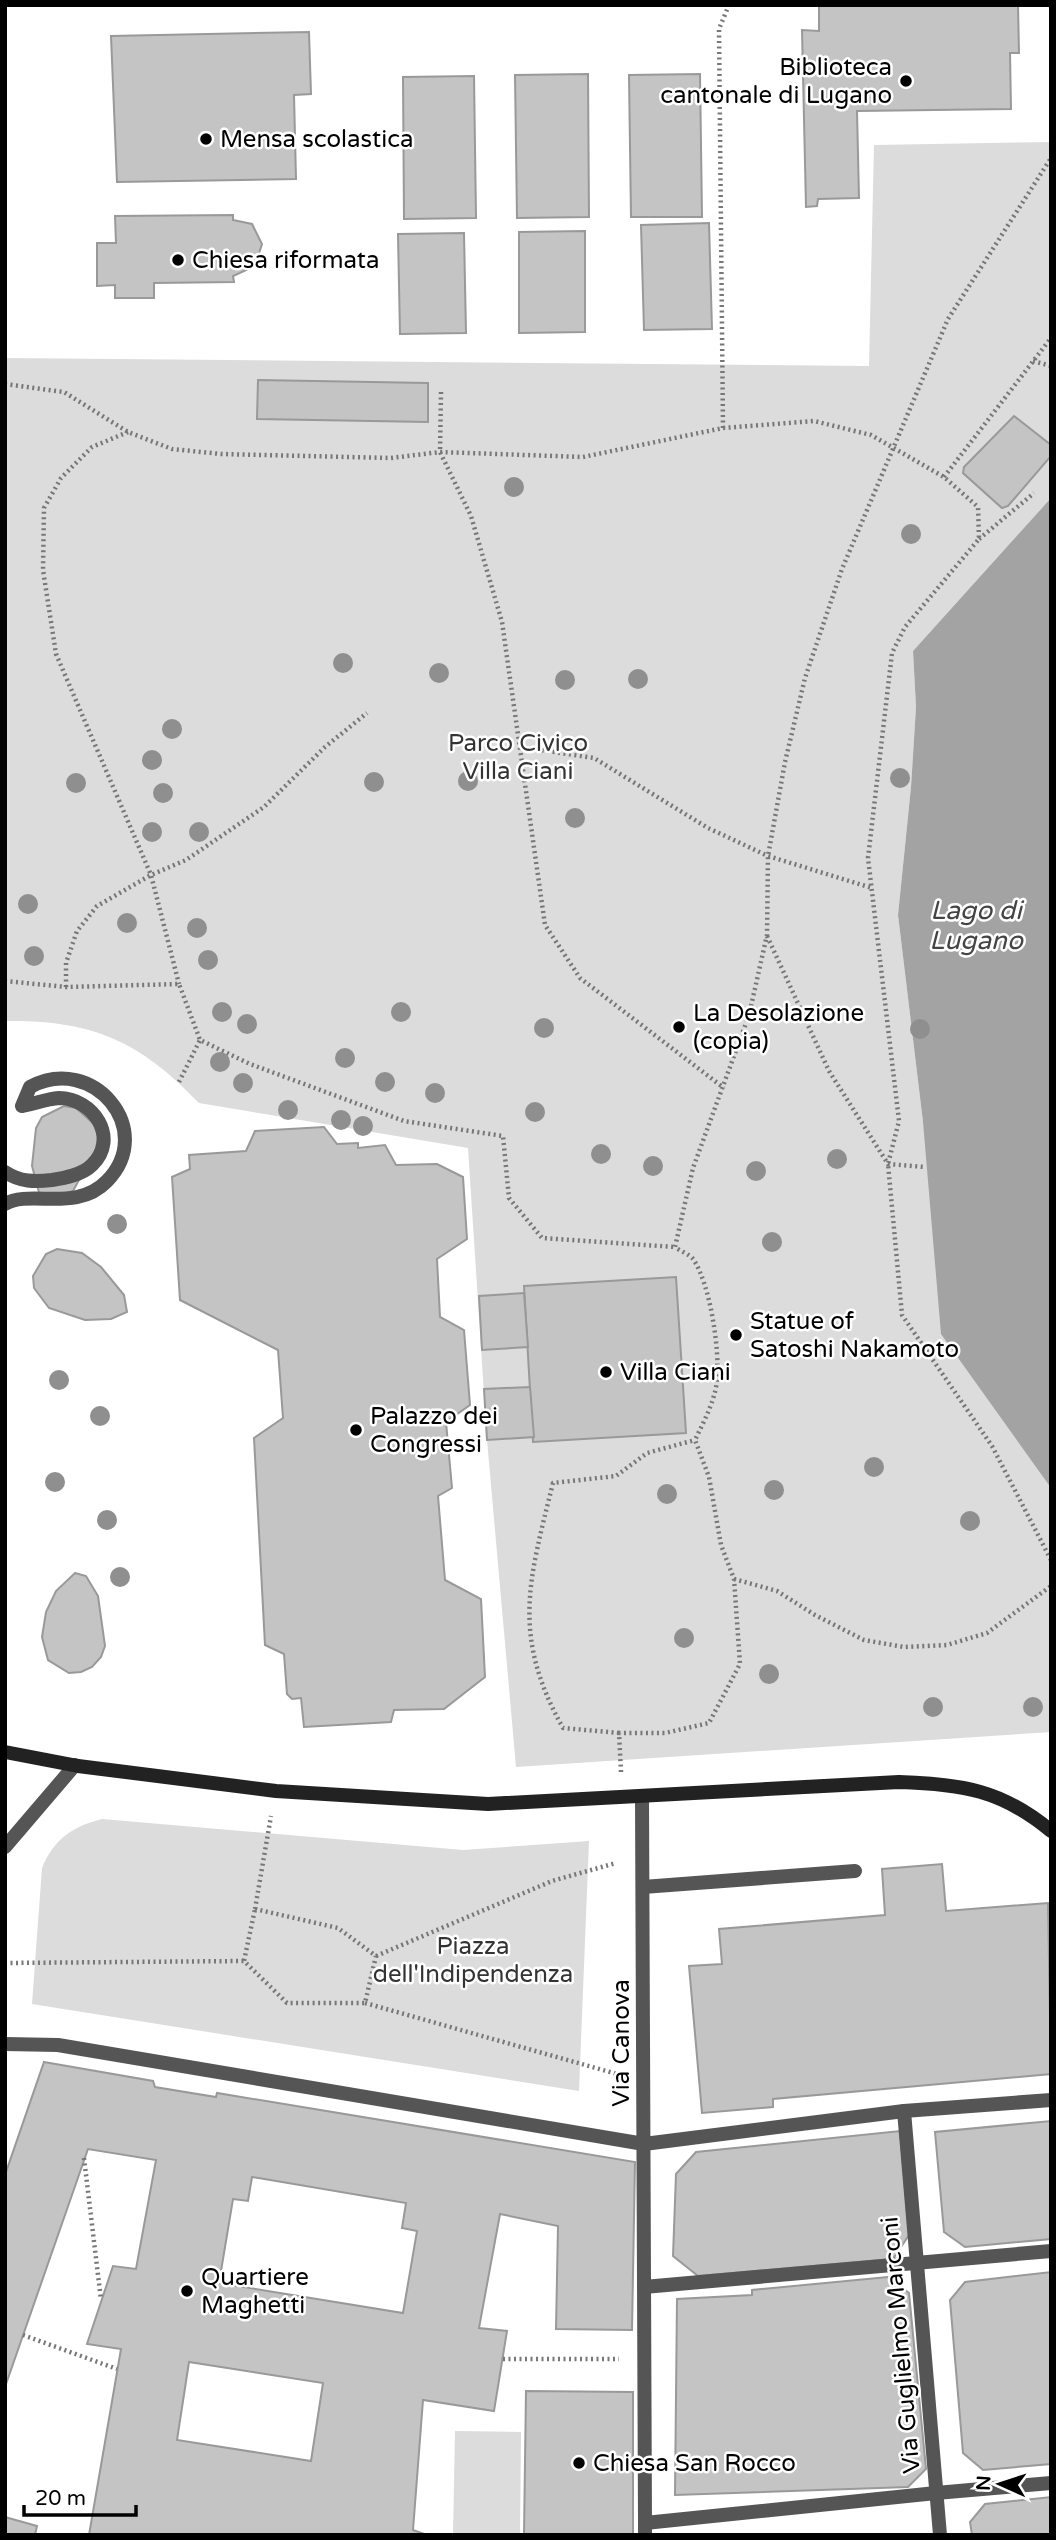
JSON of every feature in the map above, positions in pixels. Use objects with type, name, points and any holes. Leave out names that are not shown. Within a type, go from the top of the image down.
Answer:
[{"type":"main road","points":[[5,1752],[75,1765],[276,1791],[488,1804],[899,1783],[947,1784],[979,1789],[1004,1800],[1029,1813],[1051,1831]]},
{"type":"street","points":[[5,1172],[23,1181],[57,1179],[86,1170],[101,1151],[101,1127],[98,1117],[87,1105],[59,1098],[22,1107],[30,1087],[51,1078],[68,1078],[95,1087],[113,1102],[124,1142],[117,1166],[106,1183],[63,1200],[15,1200],[5,1204]]},
{"type":"street","points":[[5,1846],[75,1765]]},
{"type":"street","name":"Via Canova","points":[[642,1798],[645,2529]]},
{"type":"street","points":[[643,1887],[855,1871]]},
{"type":"street","points":[[5,2043],[58,2045],[644,2144],[904,2111],[1051,2100]]},
{"type":"street","name":"Via Guglielmo Marconi","points":[[645,2529],[936,2493],[904,2111]]},
{"type":"street","points":[[644,2287],[1051,2252]]},
{"type":"street","points":[[940,2535],[936,2493],[1051,2483]]},
{"type":"path","points":[[723,428],[719,29],[729,5]]},
{"type":"path","points":[[675,1247],[693,1168],[749,1015],[767,935],[768,856],[805,678],[842,569],[948,319],[1051,158]]},
{"type":"path","points":[[944,477],[1051,338]]},
{"type":"path","points":[[1033,361],[1051,366]]},
{"type":"path","points":[[5,384],[64,392],[128,432],[172,449],[221,454],[391,458],[440,452],[583,457],[723,428],[814,421],[871,435],[944,477],[978,507],[979,539]]},
{"type":"path","points":[[441,392],[440,452],[471,516],[502,622],[545,925],[580,978],[724,1088]]},
{"type":"path","points":[[128,432],[92,447],[61,478],[44,509],[43,570],[56,654],[151,876],[179,984],[200,1040],[250,1064],[404,1121],[503,1136],[509,1198],[542,1238],[675,1247],[692,1257],[701,1279],[716,1341],[717,1380],[712,1406],[695,1440],[709,1477],[721,1545],[734,1579],[740,1664],[709,1723],[665,1733],[619,1733],[563,1728],[543,1692],[527,1618],[531,1567],[553,1483],[616,1476],[647,1453],[695,1440]]},
{"type":"path","points":[[1034,493],[979,539],[905,627],[892,653],[868,858],[899,1122],[888,1164],[902,1315],[992,1446],[1051,1560]]},
{"type":"path","points":[[66,987],[66,963],[76,931],[97,906],[151,876],[187,860],[264,807],[325,747],[367,713]]},
{"type":"path","points":[[520,747],[594,758],[708,828],[768,856],[872,888]]},
{"type":"path","points":[[767,935],[829,1071],[888,1164]]},
{"type":"path","points":[[5,981],[66,987],[179,984]]},
{"type":"path","points":[[179,1082],[200,1040]]},
{"type":"path","points":[[888,1164],[925,1167]]},
{"type":"path","points":[[734,1579],[777,1591],[815,1615],[864,1640],[904,1647],[947,1645],[987,1633],[1051,1586]]},
{"type":"path","points":[[619,1733],[620,1797]]},
{"type":"path","points":[[244,1962],[276,1791]]},
{"type":"path","points":[[376,1956],[552,1881],[643,1855]]},
{"type":"path","points":[[255,1909],[338,1928],[376,1956]]},
{"type":"path","points":[[365,2003],[376,1956]]},
{"type":"path","points":[[5,1963],[244,1962],[286,2003],[365,2003],[644,2082]]},
{"type":"path","points":[[84,2158],[101,2300]]},
{"type":"path","points":[[23,2335],[117,2369]]},
{"type":"path","points":[[503,2359],[645,2359]]},
{"type":"green space","name":"Parco Civico Villa Ciani","points":[[1051,142],[1051,498],[913,651],[916,707],[898,915],[923,1122],[1007,1423],[1051,1488],[1051,1732],[516,1767],[487,1440],[468,1148],[199,1103],[155,1063],[112,1038],[64,1025],[6,1021],[5,358],[869,366],[874,145]]},
{"type":"green space","name":"Piazza dell'Indipendenza","points":[[102,1819],[463,1850],[589,1841],[579,2091],[32,2004],[42,1868],[52,1849],[66,1835]]},
{"type":"green space","points":[[455,2431],[521,2432],[520,2535],[453,2535]]},
{"type":"water","name":"Lago di Lugano","points":[[1051,498],[1051,1488],[941,1334],[923,1122],[898,915],[916,707],[913,651]]},
{"type":"building","name":"Biblioteca cantonale di Lugano","points":[[819,5],[1018,5],[1019,53],[1010,53],[1011,109],[857,111],[859,198],[818,199],[817,206],[806,207],[802,30],[819,31]]},
{"type":"building","name":"Mensa scolastica","points":[[309,32],[311,94],[294,95],[296,179],[117,182],[111,36]]},
{"type":"building","points":[[588,74],[589,217],[517,218],[515,75]]},
{"type":"building","points":[[700,74],[702,217],[631,217],[629,75]]},
{"type":"building","points":[[474,76],[476,218],[404,219],[403,77]]},
{"type":"building","name":"Chiesa riformata","points":[[233,215],[233,220],[252,224],[262,244],[255,266],[233,276],[234,282],[154,283],[154,298],[115,298],[115,285],[97,286],[97,243],[116,243],[115,216]]},
{"type":"building","points":[[709,223],[712,329],[644,330],[641,225]]},
{"type":"building","points":[[585,231],[585,332],[519,333],[519,232]]},
{"type":"building","points":[[464,233],[466,333],[400,334],[398,234]]},
{"type":"building","points":[[258,380],[428,383],[428,422],[257,419]]},
{"type":"building","points":[[1014,416],[1051,445],[1051,456],[1008,506],[1002,508],[963,473],[964,467]]},
{"type":"building","points":[[64,1106],[76,1108],[95,1125],[98,1137],[96,1149],[73,1191],[41,1200],[32,1166],[36,1128],[42,1117]]},
{"type":"building","name":"Palazzo dei Congressi","points":[[324,1127],[337,1144],[358,1143],[358,1148],[385,1145],[396,1165],[437,1164],[463,1177],[467,1239],[437,1259],[440,1317],[464,1330],[470,1405],[446,1422],[452,1488],[438,1496],[445,1580],[481,1599],[485,1677],[444,1709],[394,1710],[391,1722],[304,1727],[301,1698],[292,1699],[287,1694],[284,1654],[265,1645],[254,1438],[283,1418],[278,1350],[180,1300],[172,1177],[190,1169],[189,1155],[246,1151],[255,1131]]},
{"type":"building","points":[[57,1249],[82,1253],[101,1267],[124,1295],[127,1312],[111,1319],[85,1320],[49,1308],[34,1288],[33,1276],[46,1254]]},
{"type":"building","name":"Villa Ciani","points":[[676,1277],[686,1433],[533,1442],[524,1286]]},
{"type":"building","points":[[524,1293],[528,1347],[482,1350],[479,1296]]},
{"type":"building","points":[[530,1387],[534,1437],[487,1440],[484,1389]]},
{"type":"building","points":[[75,1573],[86,1576],[98,1596],[105,1646],[101,1657],[92,1667],[69,1673],[48,1660],[42,1637],[46,1612],[56,1591]]},
{"type":"building","points":[[942,1864],[946,1911],[1048,1903],[1051,2074],[773,2099],[773,2107],[702,2113],[689,1966],[722,1964],[719,1929],[885,1915],[882,1869]]},
{"type":"building","name":"Quartiere Maghetti","points":[[44,2062],[153,2081],[155,2087],[216,2097],[217,2093],[635,2162],[632,2330],[556,2329],[558,2226],[500,2214],[479,2328],[507,2331],[494,2411],[423,2400],[413,2530],[427,2535],[89,2535],[121,2349],[87,2344],[113,2266],[136,2269],[156,2160],[88,2149],[5,2387],[5,2175]],"holes":[[[252,2177],[406,2203],[402,2228],[417,2231],[403,2313],[219,2283],[233,2199],[248,2201]],[[189,2362],[323,2383],[311,2461],[177,2440]]]},
{"type":"building","points":[[1051,2121],[1051,2239],[965,2247],[944,2232],[935,2132]]},
{"type":"building","points":[[900,2131],[909,2235],[893,2259],[698,2276],[673,2256],[676,2174],[696,2152]]},
{"type":"building","points":[[1051,2272],[1051,2464],[983,2470],[963,2453],[950,2300],[965,2282]]},
{"type":"building","points":[[888,2277],[909,2293],[926,2469],[908,2487],[675,2495],[677,2299],[752,2295],[752,2290]]},
{"type":"building","name":"Chiesa San Rocco","points":[[526,2391],[633,2392],[633,2535],[524,2535]]},
{"type":"building","points":[[1051,2497],[1051,2535],[972,2535],[970,2522],[985,2504]]},
{"type":"building","points":[[5,2517],[37,2526],[35,2535],[5,2535]]},
{"type":"place","name":"Biblioteca cantonale di Lugano","points":[[906,81]]},
{"type":"place","name":"Mensa scolastica","points":[[206,139]]},
{"type":"place","name":"Chiesa riformata","points":[[178,260]]},
{"type":"place","name":"La Desolazione (copia)","points":[[679,1027]]},
{"type":"place","name":"Statue of Satoshi Nakamoto","points":[[736,1335]]},
{"type":"place","name":"Villa Ciani","points":[[606,1372]]},
{"type":"place","name":"Palazzo dei Congressi","points":[[356,1430]]},
{"type":"place","name":"Quartiere Maghetti","points":[[187,2291]]},
{"type":"place","name":"Chiesa San Rocco","points":[[579,2463]]}]
